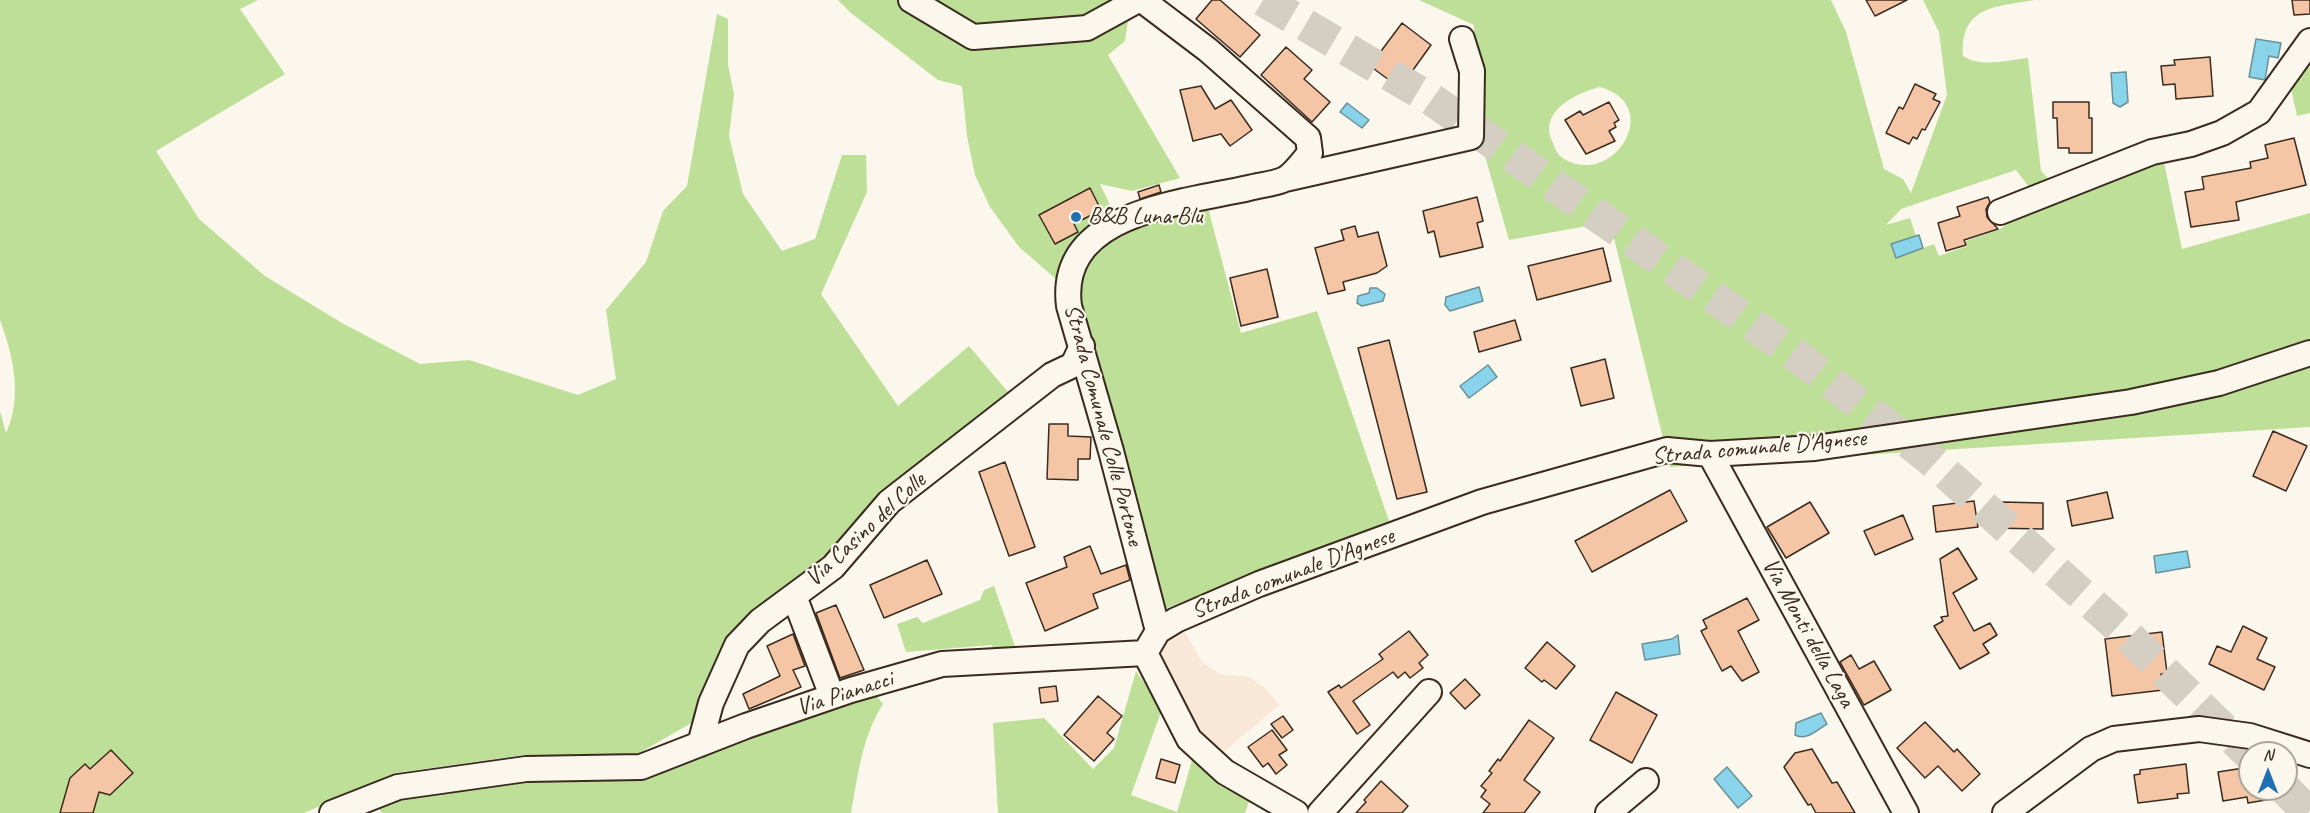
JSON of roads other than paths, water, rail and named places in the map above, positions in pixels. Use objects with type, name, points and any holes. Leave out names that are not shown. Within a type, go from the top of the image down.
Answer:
[{"type":"street","points":[[911,0],[972,37],[1087,28],[1140,0],[1208,50],[1308,138],[1310,153],[1285,179]]},
{"type":"street","name":"Strada Comunale Colle Portone","points":[[1158,631],[1082,346],[1069,306],[1068,280],[1075,259],[1099,232],[1128,218],[1285,179],[1471,137],[1472,71],[1462,39]]},
{"type":"street","points":[[2000,212],[2152,152],[2191,144],[2222,133],[2259,112],[2310,41]]},
{"type":"street","name":"Via Casino del Colle","points":[[700,744],[711,703],[737,645],[760,621],[832,567],[890,502],[1052,375],[1061,350],[1082,346]]},
{"type":"street","name":"Strada comunale D'Agnese","points":[[1158,631],[1176,620],[1259,584],[1482,502],[1667,450],[1710,454],[1815,448],[2131,402],[2219,383],[2310,352]]},
{"type":"street","name":"Via Monti della Laga","points":[[1710,454],[1906,813]]},
{"type":"street","points":[[794,596],[832,696]]},
{"type":"street","points":[[1158,631],[1145,653],[1189,739],[1225,772],[1296,813]]},
{"type":"street","name":"Via Pianacci","points":[[332,813],[398,787],[526,769],[641,767],[832,696],[942,664],[1145,653]]},
{"type":"street","points":[[1320,813],[1429,693]]},
{"type":"street","points":[[2005,813],[2091,749],[2114,739],[2199,729],[2250,736],[2310,755]]},
{"type":"street","points":[[1608,813],[1646,781]]},
{"type":"water","points":[[2256,39],[2281,43],[2278,58],[2269,56],[2265,80],[2249,77]]},
{"type":"water","points":[[2126,72],[2128,102],[2120,107],[2113,103],[2111,73]]},
{"type":"water","points":[[1347,103],[1369,120],[1362,128],[1340,112]]},
{"type":"water","points":[[1919,235],[1923,248],[1896,258],[1891,244]]},
{"type":"water","points":[[1479,287],[1483,301],[1450,311],[1445,305],[1446,297]]},
{"type":"water","points":[[1370,288],[1377,288],[1385,294],[1383,301],[1362,306],[1357,303],[1358,296],[1369,293]]},
{"type":"water","points":[[1488,365],[1497,377],[1469,398],[1460,386]]},
{"type":"water","points":[[2187,551],[2190,567],[2156,573],[2154,556]]},
{"type":"water","points":[[1678,635],[1680,654],[1645,660],[1642,644],[1672,639]]},
{"type":"water","points":[[1821,713],[1827,724],[1807,736],[1795,735],[1796,723]]},
{"type":"water","points":[[1727,767],[1752,796],[1738,808],[1714,779]]},
{"type":"tunnel","points":[[1263,0],[1431,99],[1796,355],[1930,459],[2126,634],[2238,743]]},
{"type":"tunnel","points":[[2297,801],[2309,813]]},
{"type":"place","name":"B&B Luna Blu","points":[[1076,217]]}]
